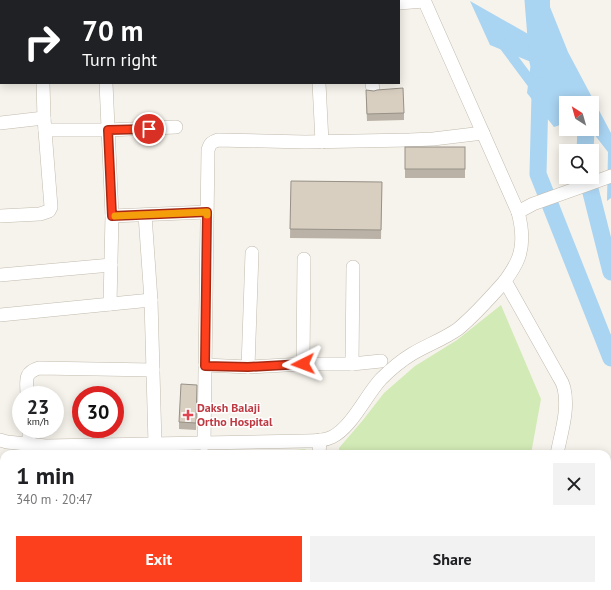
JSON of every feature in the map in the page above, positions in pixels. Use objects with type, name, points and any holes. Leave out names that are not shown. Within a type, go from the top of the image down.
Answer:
[{"type":"street","points":[[0,440],[29,444],[46,450],[118,449],[155,444],[176,449],[204,444],[305,442],[320,440],[332,436],[342,429],[351,420],[381,379],[393,368],[411,355],[458,329],[479,310],[505,281],[518,259],[522,242],[522,227],[518,212],[424,0],[400,3]]},
{"type":"street","points":[[0,216],[40,214],[49,211],[51,207],[43,84]]},
{"type":"street","points":[[106,84],[112,216],[110,304]]},
{"type":"street","points":[[319,84],[322,142]]},
{"type":"street","points":[[0,123],[45,124],[108,130],[176,127]]},
{"type":"street","points":[[204,444],[209,145],[218,140],[322,142],[433,139],[483,133]]},
{"type":"street","points":[[518,212],[532,204],[611,176]]},
{"type":"street","points":[[112,216],[207,212]]},
{"type":"street","points":[[145,215],[151,300],[155,444]]},
{"type":"street","points":[[248,367],[252,253]]},
{"type":"street","points":[[303,364],[304,259]]},
{"type":"street","points":[[0,275],[111,264]]},
{"type":"street","points":[[352,364],[353,267]]},
{"type":"street","points":[[505,281],[564,387],[566,401],[565,414],[558,450]]},
{"type":"street","points":[[0,315],[151,300]]},
{"type":"street","points":[[205,366],[248,367],[303,364],[352,364],[381,361]]},
{"type":"street","points":[[27,386],[28,374],[32,370],[39,368],[153,370]]},
{"type":"street","points":[[29,438],[29,444]]},
{"type":"street","points":[[319,450],[320,440]]},
{"type":"green space","points":[[501,305],[541,399],[532,450],[339,450],[339,448],[384,393],[415,366],[457,340]]},
{"type":"water","points":[[530,0],[550,0],[550,7],[568,52],[591,96],[559,96],[559,125],[554,127],[527,93],[531,62],[490,45],[470,1],[537,39]]},
{"type":"water","points":[[599,110],[611,133],[611,198],[607,201],[608,152],[595,136],[599,136]]},
{"type":"building","points":[[403,88],[404,113],[367,114],[366,90],[374,91]]},
{"type":"building","points":[[405,147],[465,147],[465,169],[405,169]]},
{"type":"building","points":[[291,181],[382,182],[381,230],[290,229]]},
{"type":"building","points":[[181,384],[197,385],[196,423],[179,422]]},
{"type":"waterway","points":[[533,0],[538,62]]},
{"type":"waterway","points":[[502,43],[537,90]]},
{"type":"waterway","points":[[540,86],[538,174],[611,358]]},
{"type":"waterway","points":[[585,144],[586,136]]},
{"type":"waterway","points":[[589,184],[611,272]]},
{"type":"slow traffic","points":[[115,216],[207,212],[207,215]]},
{"type":"place","name":"Daksh Balaji Ortho Hospital","points":[[188,415]]},
{"type":"route","points":[[149,129],[108,130],[112,216],[207,212],[205,366],[248,367],[303,364]]}]
